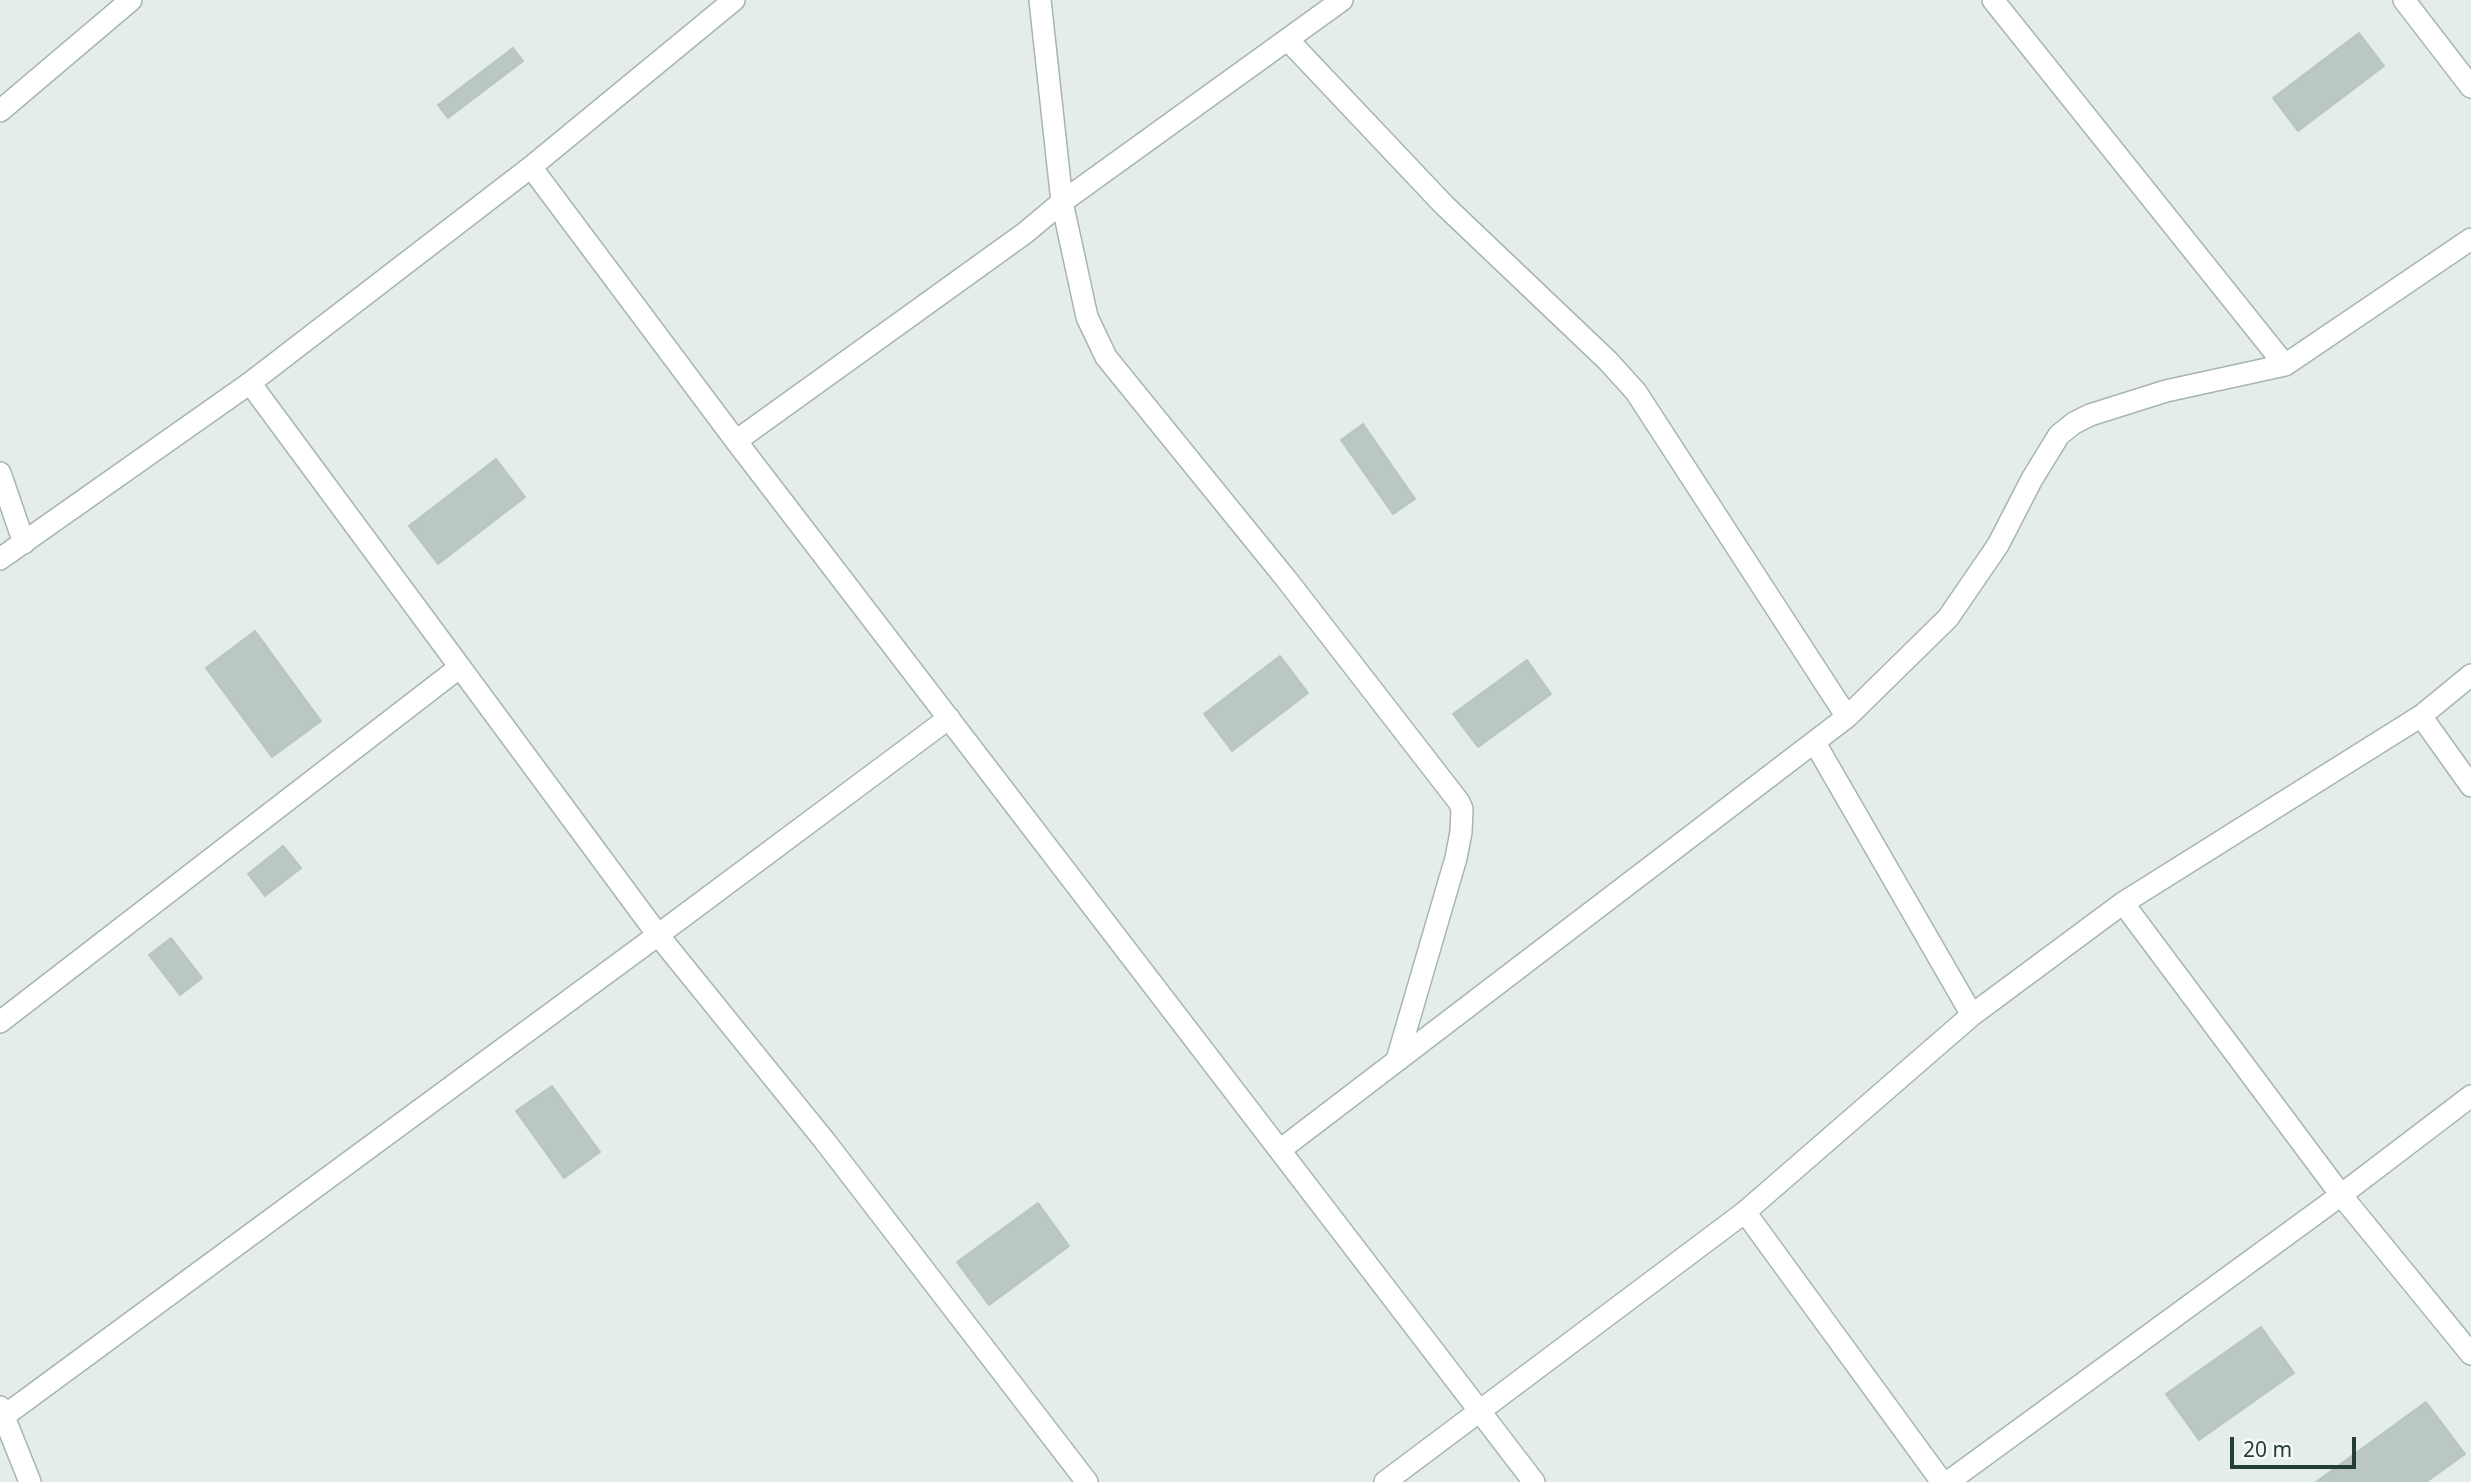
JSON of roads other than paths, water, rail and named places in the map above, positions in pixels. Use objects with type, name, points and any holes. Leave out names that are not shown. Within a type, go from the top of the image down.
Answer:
[{"type":"street","points":[[0,111],[131,0]]},
{"type":"street","points":[[0,559],[250,383],[531,167],[734,0]]},
{"type":"street","points":[[1040,0],[1062,202],[1087,317],[1106,357],[1287,580],[1462,809],[1461,832],[1455,858],[1398,1060]]},
{"type":"street","points":[[736,441],[1342,0]]},
{"type":"street","points":[[1993,0],[2285,365]]},
{"type":"street","points":[[2404,0],[2471,87]]},
{"type":"street","points":[[1288,40],[1444,205],[1608,361],[1636,392],[1847,717]]},
{"type":"street","points":[[531,167],[736,441],[1534,1482]]},
{"type":"street","points":[[1280,1150],[1847,717],[1948,618],[1998,545],[2032,479],[2059,435],[2074,423],[2090,415],[2166,391],[2285,365],[2471,239]]},
{"type":"street","points":[[250,383],[658,935],[824,1140],[1087,1482]]},
{"type":"street","points":[[0,473],[24,542]]},
{"type":"street","points":[[0,1022],[460,667]]},
{"type":"street","points":[[1385,1482],[1745,1212],[1972,1015],[2123,903],[2421,716],[2471,676]]},
{"type":"street","points":[[2421,716],[2471,786]]},
{"type":"street","points":[[30,1482],[2,1412],[658,935],[949,718]]},
{"type":"street","points":[[1815,743],[1972,1015]]},
{"type":"street","points":[[2123,903],[2342,1195],[2471,1354]]},
{"type":"street","points":[[1948,1482],[2342,1195],[2471,1096]]},
{"type":"street","points":[[1745,1212],[1942,1482]]}]
